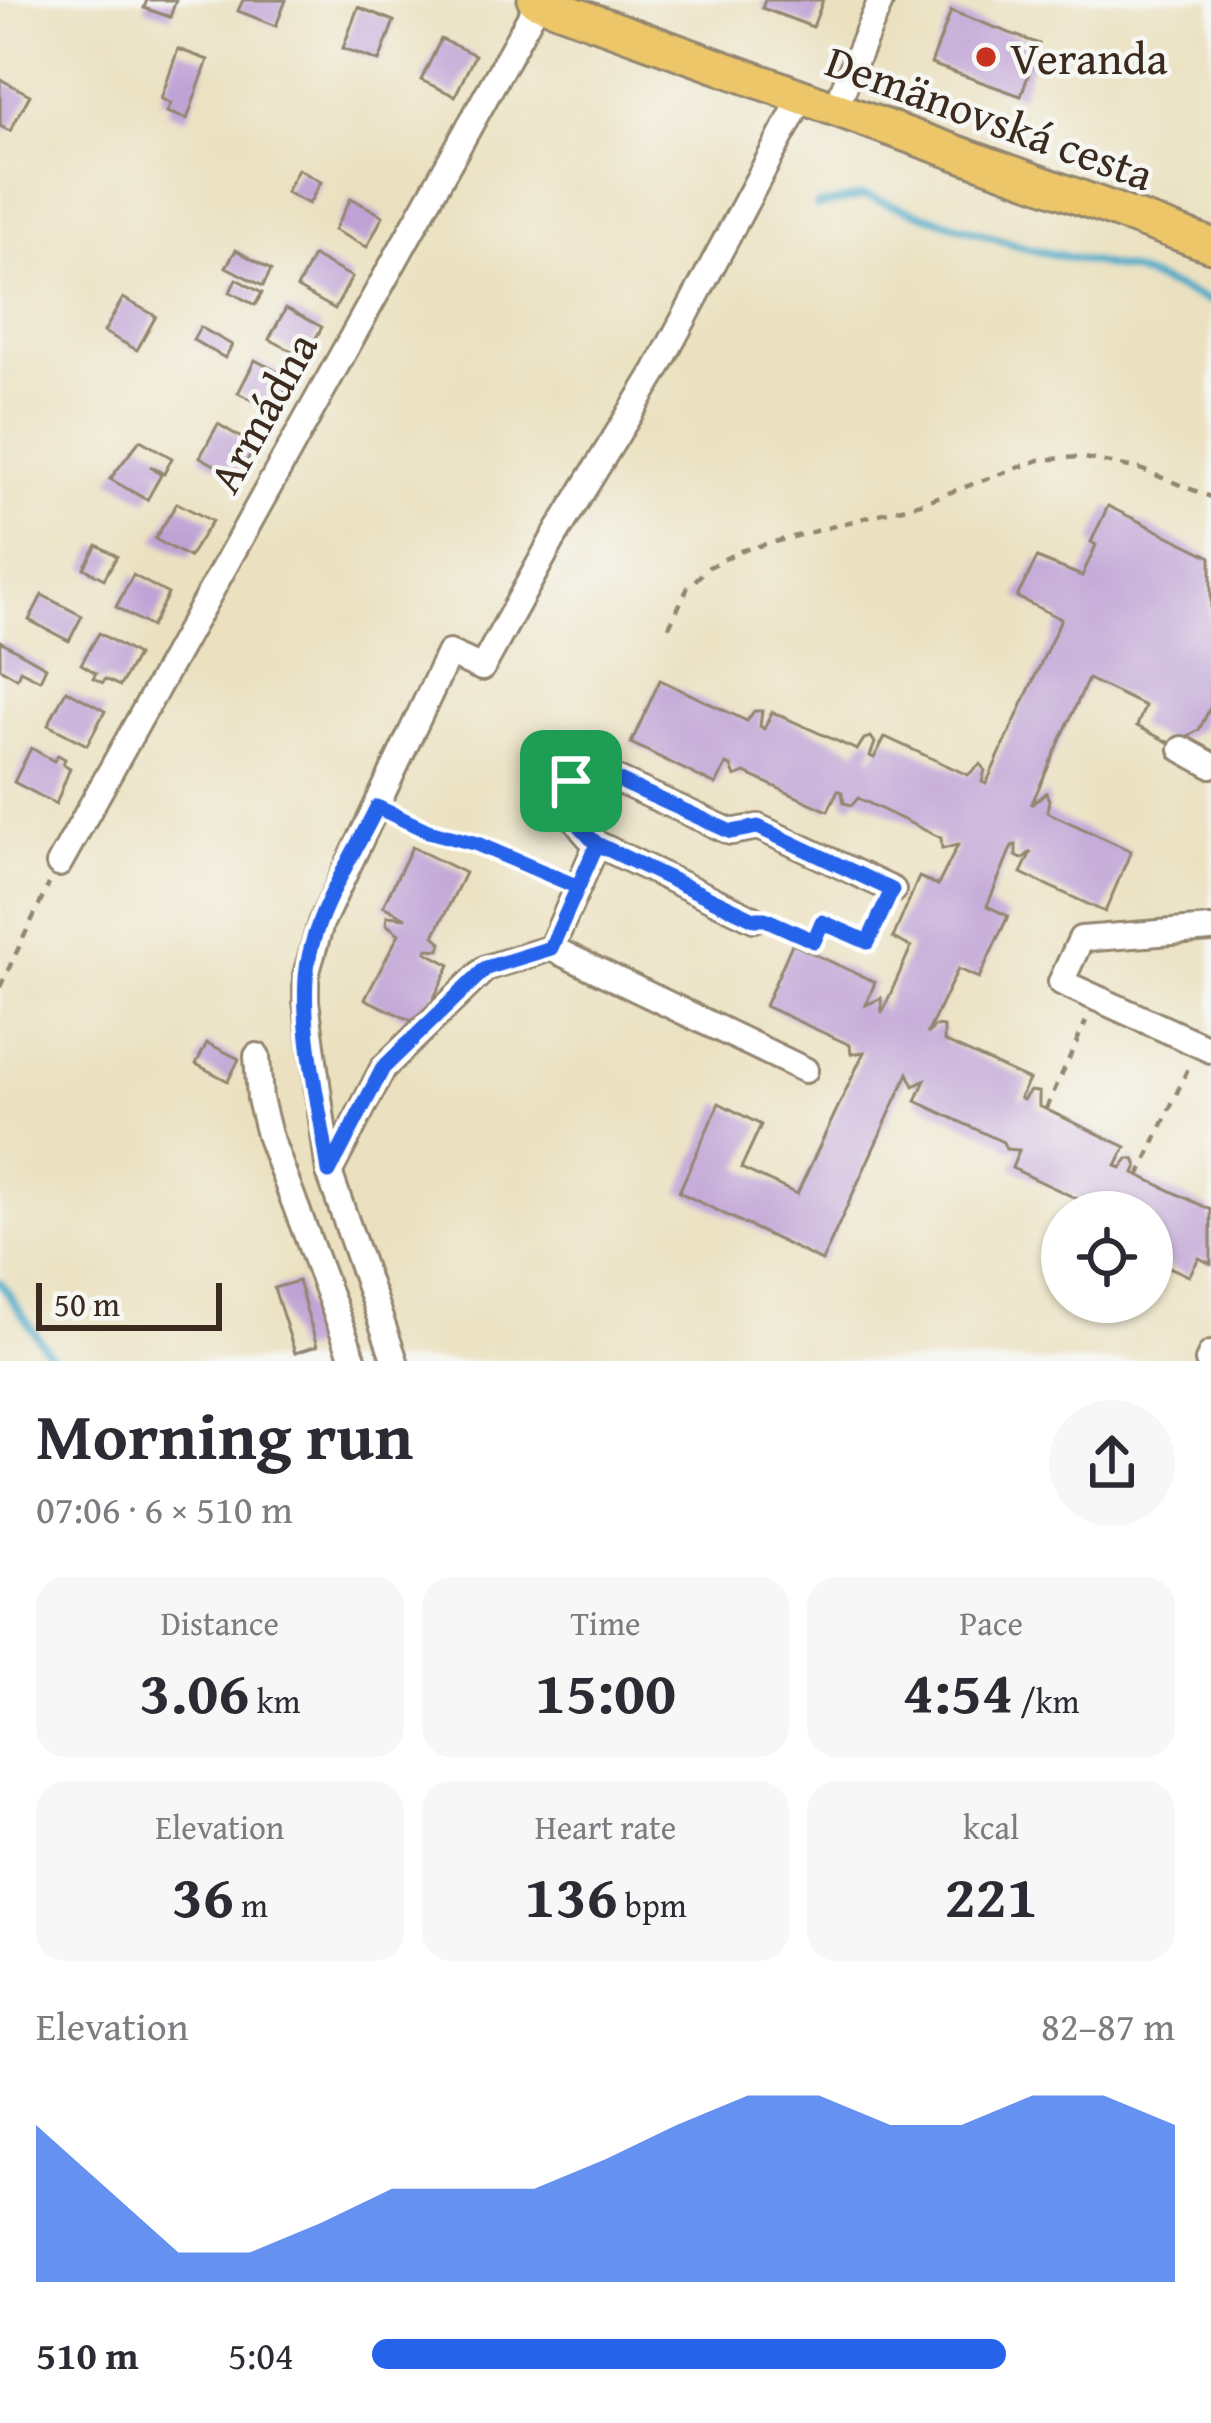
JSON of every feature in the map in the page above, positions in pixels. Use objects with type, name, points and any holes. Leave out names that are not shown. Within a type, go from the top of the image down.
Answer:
[{"type":"main road","name":"Demänovská cesta","points":[[537,1],[1211,245]]},
{"type":"street","points":[[836,109],[880,0]]},
{"type":"street","name":"Armádna","points":[[58,864],[537,1]]},
{"type":"street","points":[[395,1361],[329,1172],[306,975],[321,923],[449,652],[482,668],[553,539],[656,370],[802,97]]},
{"type":"street","points":[[1181,749],[1211,765]]},
{"type":"street","points":[[754,919],[597,844],[581,831],[568,800],[571,781],[580,767],[731,832],[758,827],[892,890]]},
{"type":"street","points":[[551,948],[597,844]]},
{"type":"street","points":[[1205,1048],[1061,982],[1081,939],[1211,929]]},
{"type":"street","points":[[329,1172],[383,1068],[486,968],[551,948],[805,1070]]},
{"type":"street","points":[[256,1056],[269,1135],[354,1361]]},
{"type":"path","points":[[669,627],[688,587],[709,567],[740,550],[921,503],[1039,460],[1079,457],[1140,469],[1211,497]]},
{"type":"path","points":[[377,807],[578,887]]},
{"type":"path","points":[[0,987],[58,864]]},
{"type":"path","points":[[754,919],[765,919],[814,941],[822,922],[868,942],[892,890]]},
{"type":"path","points":[[1046,1109],[1096,998]]},
{"type":"path","points":[[1139,1176],[1205,1048]]},
{"type":"building","points":[[147,0],[176,0],[170,17],[144,8]]},
{"type":"building","points":[[243,0],[286,0],[276,26],[238,11]]},
{"type":"building","points":[[765,0],[823,0],[813,27],[762,8]]},
{"type":"building","points":[[358,7],[394,21],[379,61],[343,48]]},
{"type":"building","points":[[951,11],[1039,44],[1021,96],[931,64]]},
{"type":"building","points":[[441,39],[475,55],[455,96],[421,80]]},
{"type":"building","points":[[178,49],[208,60],[187,119],[167,112],[171,103],[161,99]]},
{"type":"building","points":[[0,79],[30,95],[10,131],[0,126]]},
{"type":"building","points":[[298,169],[321,182],[309,204],[286,192]]},
{"type":"building","points":[[351,198],[383,216],[367,247],[334,230]]},
{"type":"building","points":[[236,250],[271,270],[263,286],[226,267]]},
{"type":"building","points":[[313,256],[352,277],[335,309],[297,288]]},
{"type":"building","points":[[236,279],[262,293],[255,305],[230,292]]},
{"type":"building","points":[[123,298],[156,316],[137,350],[104,332]]},
{"type":"building","points":[[286,308],[322,327],[305,358],[269,339]]},
{"type":"building","points":[[200,327],[232,345],[225,358],[193,340]]},
{"type":"building","points":[[255,360],[291,379],[275,411],[238,393]]},
{"type":"building","points":[[218,424],[255,446],[238,478],[200,457]]},
{"type":"building","points":[[140,440],[172,458],[164,474],[150,466],[161,475],[147,500],[110,479]]},
{"type":"building","points":[[177,503],[212,521],[189,557],[155,539]]},
{"type":"building","points":[[1108,506],[1211,557],[1211,706],[1199,730],[1172,744],[1137,726],[1145,706],[1088,679],[1031,805],[1046,793],[1047,812],[1131,851],[1105,912],[1021,873],[1031,852],[1022,859],[1016,856],[1016,845],[1012,846],[987,906],[1008,916],[979,978],[958,969],[927,1034],[936,1026],[944,1027],[944,1041],[1029,1080],[1020,1098],[1030,1091],[1039,1092],[1039,1106],[1126,1147],[1116,1166],[1121,1168],[1134,1159],[1134,1173],[1171,1191],[1061,1191],[1012,1168],[1019,1150],[1006,1149],[1003,1142],[916,1101],[925,1080],[914,1086],[908,1073],[822,1261],[679,1192],[719,1103],[761,1125],[741,1168],[797,1194],[864,1052],[851,1054],[850,1045],[765,1006],[792,944],[875,982],[866,1005],[881,998],[882,1013],[911,947],[893,938],[919,877],[938,885],[958,845],[942,849],[941,838],[858,798],[852,805],[844,803],[838,790],[828,811],[745,773],[735,777],[726,764],[716,785],[631,743],[660,680],[747,721],[754,711],[762,711],[760,726],[764,729],[772,712],[857,750],[871,737],[875,743],[870,756],[874,758],[885,737],[968,775],[980,764],[986,784],[1061,619],[1017,597],[1037,558],[1082,576],[1096,545],[1091,542]]},
{"type":"building","points":[[97,545],[117,556],[104,579],[84,568]]},
{"type":"building","points":[[133,575],[168,594],[151,627],[116,607]]},
{"type":"building","points":[[42,595],[82,616],[69,641],[29,620]]},
{"type":"building","points":[[99,633],[137,655],[120,686],[93,678],[96,673],[81,664]]},
{"type":"building","points":[[0,641],[46,667],[40,680],[20,670],[17,678],[0,668]]},
{"type":"building","points":[[66,690],[105,711],[87,745],[48,725]]},
{"type":"building","points":[[31,748],[54,761],[58,755],[70,768],[56,804],[14,782]]},
{"type":"building","points":[[412,847],[465,873],[434,936],[442,943],[440,950],[426,952],[450,965],[421,1025],[365,999],[399,934],[386,924],[387,916],[406,918],[383,906]]},
{"type":"building","points":[[207,1043],[239,1059],[228,1081],[196,1064]]},
{"type":"building","points":[[1173,1192],[1211,1210],[1211,1264],[1199,1258],[1189,1276],[1173,1269]]},
{"type":"building","points":[[298,1281],[317,1346],[295,1353],[274,1288]]},
{"type":"waterway","points":[[817,206],[865,196],[1029,249],[1133,271],[1211,302]]},
{"type":"waterway","points":[[0,1282],[54,1361]]},
{"type":"place","name":"Veranda","points":[[986,57]]},
{"type":"route","points":[[571,781],[568,800],[574,815],[581,831],[597,844],[578,887],[377,807],[321,923],[306,975],[329,1172],[383,1068],[486,968],[551,948],[578,887],[597,844],[754,919],[765,919],[814,941],[822,922],[868,942],[892,890],[758,827],[731,832],[600,772],[580,767],[571,781]]}]
